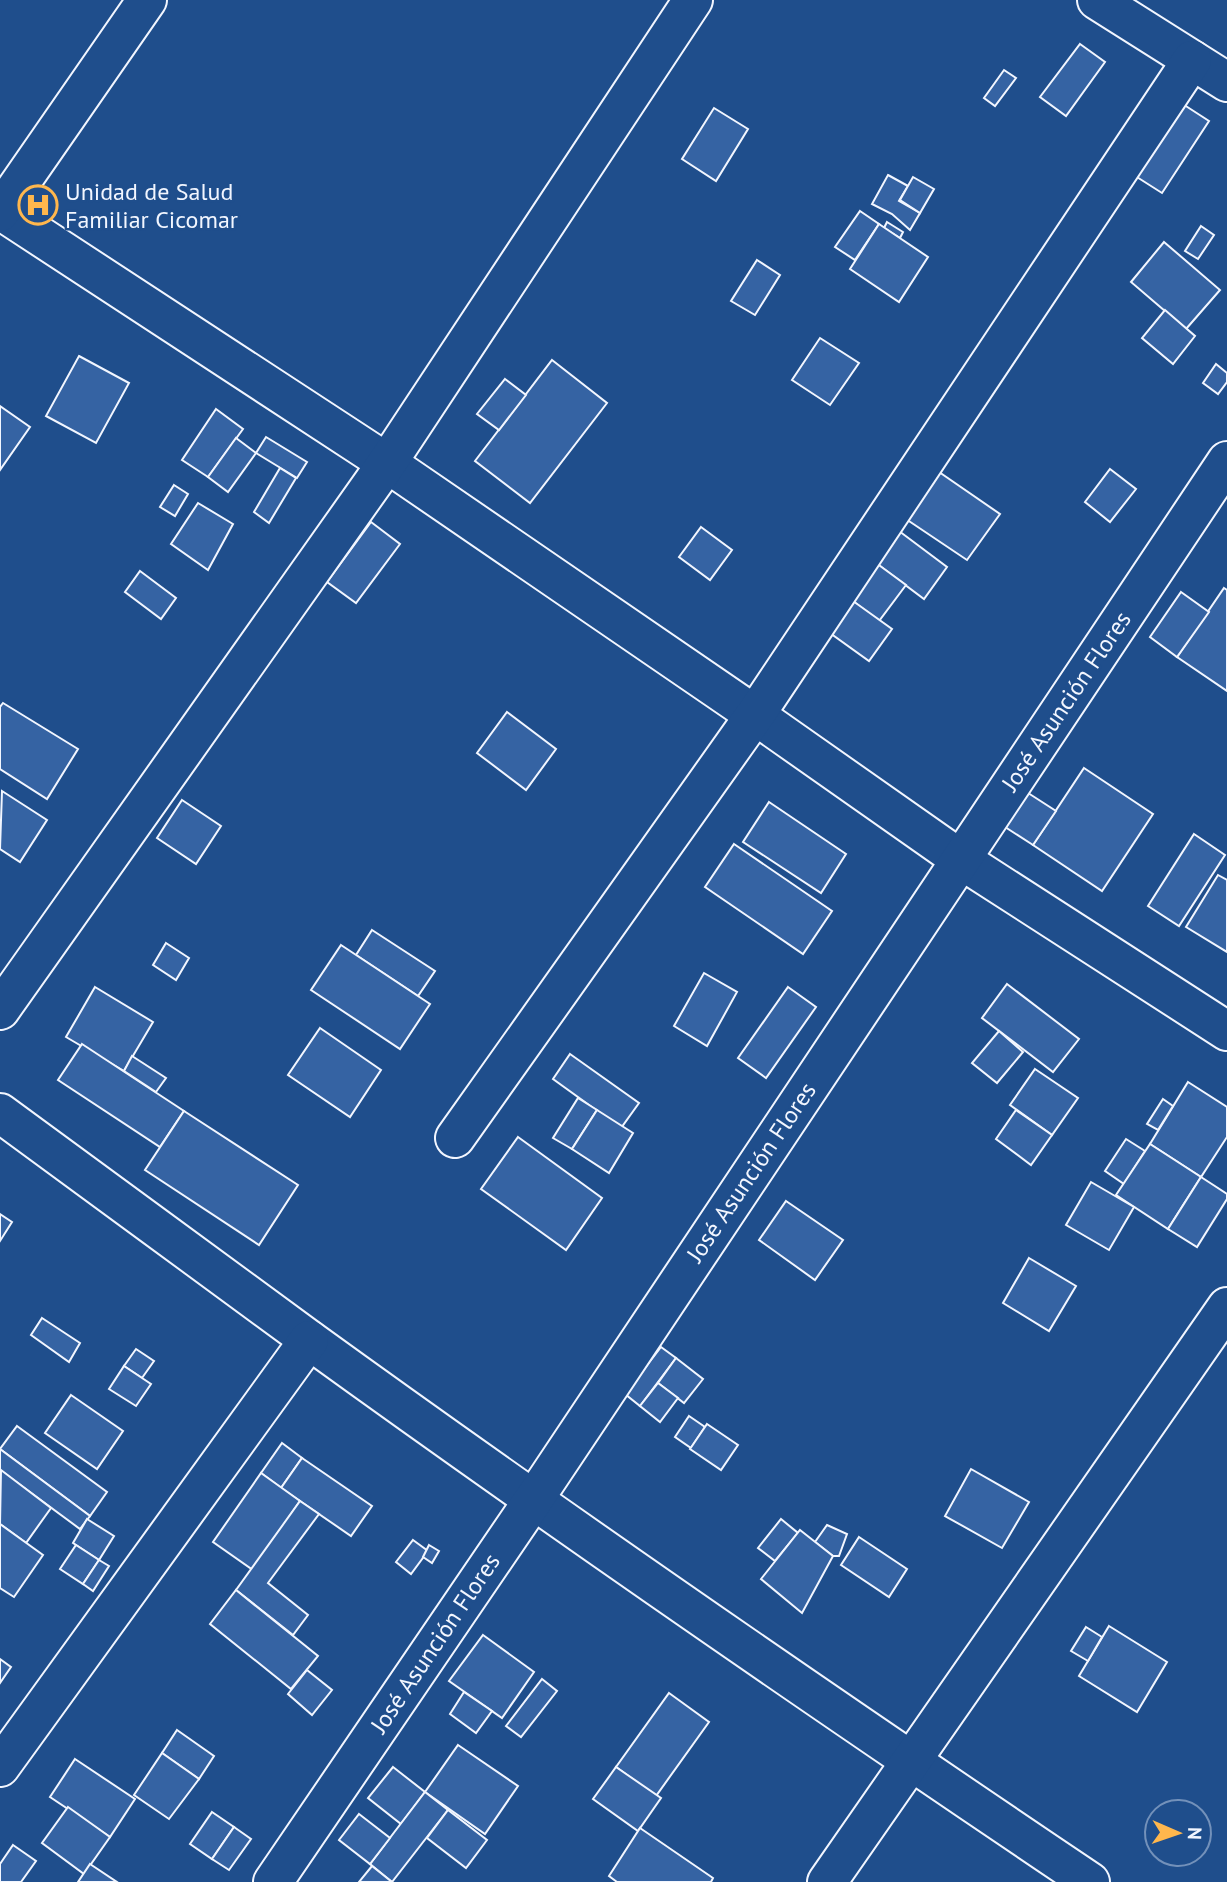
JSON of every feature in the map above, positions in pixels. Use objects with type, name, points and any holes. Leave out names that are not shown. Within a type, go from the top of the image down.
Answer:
[{"type":"street","points":[[147,0],[0,211],[387,463],[960,859],[1227,1031]]},
{"type":"street","points":[[0,1010],[387,463],[693,0]]},
{"type":"street","points":[[1097,0],[1227,82]]},
{"type":"street","points":[[455,1138],[755,715],[1192,60]]},
{"type":"street","name":"José Asunción Flores","points":[[273,1882],[534,1499],[1227,461]]},
{"type":"street","points":[[0,1112],[309,1340],[534,1499],[912,1762],[1090,1882]]},
{"type":"street","points":[[827,1882],[1227,1307]]},
{"type":"street","points":[[0,1767],[309,1340]]},
{"type":"building","points":[[1080,44],[1105,62],[1066,116],[1040,97]]},
{"type":"building","points":[[1004,70],[1016,78],[995,106],[984,98]]},
{"type":"building","points":[[1175,99],[1209,121],[1162,193],[1129,172]]},
{"type":"building","points":[[714,108],[748,129],[716,181],[682,159]]},
{"type":"building","points":[[888,175],[908,186],[899,201],[920,213],[910,230],[892,214],[872,204]]},
{"type":"building","points":[[913,177],[934,189],[920,213],[900,200]]},
{"type":"building","points":[[860,211],[879,224],[855,260],[835,247]]},
{"type":"building","points":[[887,222],[903,232],[900,238],[884,228]]},
{"type":"building","points":[[879,224],[928,257],[899,302],[850,269]]},
{"type":"building","points":[[1201,226],[1214,235],[1198,259],[1185,251]]},
{"type":"building","points":[[1164,242],[1220,290],[1186,329],[1131,282]]},
{"type":"building","points":[[757,260],[780,275],[755,315],[731,301]]},
{"type":"building","points":[[1165,310],[1195,336],[1173,364],[1142,338]]},
{"type":"building","points":[[820,338],[859,363],[830,405],[792,380]]},
{"type":"building","points":[[79,356],[129,383],[96,443],[46,416]]},
{"type":"building","points":[[552,360],[607,403],[530,503],[475,461]]},
{"type":"building","points":[[1216,364],[1227,373],[1227,382],[1218,394],[1203,383]]},
{"type":"building","points":[[505,379],[526,395],[499,430],[477,414]]},
{"type":"building","points":[[0,406],[30,427],[0,470]]},
{"type":"building","points":[[216,409],[243,429],[208,477],[182,460]]},
{"type":"building","points":[[266,437],[307,462],[297,478],[256,453]]},
{"type":"building","points":[[236,438],[256,453],[228,492],[208,477]]},
{"type":"building","points":[[926,463],[1000,514],[967,560],[894,511]]},
{"type":"building","points":[[280,468],[296,478],[269,523],[254,512]]},
{"type":"building","points":[[1110,469],[1136,489],[1110,522],[1085,502]]},
{"type":"building","points":[[174,485],[188,494],[175,516],[160,507]]},
{"type":"building","points":[[198,503],[233,524],[208,570],[171,544]]},
{"type":"building","points":[[371,522],[400,544],[356,603],[327,582]]},
{"type":"building","points":[[701,527],[732,550],[710,580],[679,557]]},
{"type":"building","points":[[895,528],[947,567],[924,599],[872,560]]},
{"type":"building","points":[[872,560],[906,585],[879,621],[846,596]]},
{"type":"building","points":[[140,571],[176,598],[161,619],[125,592]]},
{"type":"building","points":[[1224,588],[1227,590],[1227,691],[1177,657]]},
{"type":"building","points":[[1181,592],[1209,612],[1177,657],[1150,637]]},
{"type":"building","points":[[846,596],[892,629],[869,661],[823,628]]},
{"type":"building","points":[[3,703],[78,749],[47,799],[0,769],[0,707]]},
{"type":"building","points":[[507,712],[556,749],[526,790],[477,753]]},
{"type":"building","points":[[1084,768],[1153,814],[1102,891],[1033,845]]},
{"type":"building","points":[[2,791],[47,820],[20,862],[0,849]]},
{"type":"building","points":[[1025,791],[1056,811],[1033,845],[1002,825]]},
{"type":"building","points":[[182,800],[221,826],[196,864],[157,838]]},
{"type":"building","points":[[769,802],[846,854],[821,893],[743,842]]},
{"type":"building","points":[[1194,834],[1225,855],[1179,926],[1148,906]]},
{"type":"building","points":[[734,844],[832,911],[803,954],[705,887]]},
{"type":"building","points":[[1218,875],[1227,880],[1227,952],[1186,927]]},
{"type":"building","points":[[372,930],[435,971],[418,996],[356,955]]},
{"type":"building","points":[[166,943],[189,958],[176,980],[153,965]]},
{"type":"building","points":[[341,945],[430,1004],[400,1049],[311,990]]},
{"type":"building","points":[[704,973],[737,992],[707,1046],[674,1026]]},
{"type":"building","points":[[1007,984],[1079,1039],[1053,1072],[982,1018]]},
{"type":"building","points":[[95,987],[153,1022],[124,1071],[66,1037]]},
{"type":"building","points":[[788,987],[816,1007],[766,1078],[738,1058]]},
{"type":"building","points":[[320,1028],[381,1070],[350,1117],[288,1075]]},
{"type":"building","points":[[999,1031],[1023,1052],[997,1083],[972,1063]]},
{"type":"building","points":[[82,1044],[184,1111],[160,1147],[58,1080]]},
{"type":"building","points":[[570,1054],[639,1103],[621,1128],[553,1079]]},
{"type":"building","points":[[132,1056],[166,1078],[156,1092],[124,1071]]},
{"type":"building","points":[[1035,1069],[1078,1098],[1052,1135],[1010,1105]]},
{"type":"building","points":[[1188,1082],[1227,1107],[1227,1137],[1201,1177],[1150,1144]]},
{"type":"building","points":[[578,1098],[597,1110],[572,1149],[553,1138]]},
{"type":"building","points":[[1163,1099],[1173,1106],[1158,1130],[1147,1124]]},
{"type":"building","points":[[597,1110],[633,1133],[609,1173],[572,1149]]},
{"type":"building","points":[[1016,1110],[1052,1135],[1031,1165],[996,1139]]},
{"type":"building","points":[[184,1111],[298,1185],[259,1245],[145,1170]]},
{"type":"building","points":[[518,1137],[602,1198],[566,1250],[481,1189]]},
{"type":"building","points":[[1126,1139],[1145,1151],[1124,1184],[1105,1171]]},
{"type":"building","points":[[1150,1144],[1201,1177],[1168,1229],[1116,1195]]},
{"type":"building","points":[[1201,1177],[1227,1194],[1227,1199],[1197,1247],[1168,1229]]},
{"type":"building","points":[[1091,1182],[1134,1207],[1109,1250],[1066,1225]]},
{"type":"building","points":[[786,1201],[843,1240],[815,1280],[759,1240]]},
{"type":"building","points":[[0,1214],[12,1222],[0,1241]]},
{"type":"building","points":[[1029,1258],[1076,1286],[1049,1331],[1003,1303]]},
{"type":"building","points":[[42,1318],[80,1343],[69,1362],[31,1335]]},
{"type":"building","points":[[661,1347],[676,1358],[640,1406],[625,1394]]},
{"type":"building","points":[[136,1349],[154,1361],[142,1378],[124,1366]]},
{"type":"building","points":[[676,1358],[703,1379],[684,1403],[658,1383]]},
{"type":"building","points":[[124,1366],[151,1384],[136,1406],[109,1389]]},
{"type":"building","points":[[658,1383],[678,1398],[660,1422],[640,1406]]},
{"type":"building","points":[[71,1395],[123,1431],[97,1469],[45,1433]]},
{"type":"building","points":[[689,1416],[705,1427],[691,1448],[675,1437]]},
{"type":"building","points":[[707,1424],[738,1445],[721,1470],[690,1449]]},
{"type":"building","points":[[17,1426],[107,1492],[90,1516],[0,1449]]},
{"type":"building","points":[[282,1443],[302,1458],[281,1488],[261,1473]]},
{"type":"building","points":[[0,1449],[90,1516],[80,1529],[0,1470]]},
{"type":"building","points":[[302,1458],[372,1506],[351,1536],[281,1488]]},
{"type":"building","points":[[971,1469],[1029,1502],[1002,1548],[945,1516]]},
{"type":"building","points":[[1,1470],[51,1508],[26,1543],[0,1524]]},
{"type":"building","points":[[261,1473],[300,1501],[253,1570],[213,1542]]},
{"type":"building","points":[[300,1501],[319,1514],[268,1583],[308,1615],[293,1635],[236,1590]]},
{"type":"building","points":[[87,1519],[114,1536],[99,1560],[73,1543]]},
{"type":"building","points":[[781,1519],[798,1533],[775,1561],[758,1548]]},
{"type":"building","points":[[0,1524],[43,1555],[14,1597],[0,1588]]},
{"type":"building","points":[[827,1525],[847,1534],[839,1556],[833,1556],[815,1542]]},
{"type":"building","points":[[800,1530],[833,1556],[802,1613],[761,1579]]},
{"type":"building","points":[[859,1537],[907,1569],[889,1597],[841,1565]]},
{"type":"building","points":[[413,1540],[428,1551],[411,1574],[396,1562]]},
{"type":"building","points":[[76,1545],[99,1560],[83,1584],[60,1569]]},
{"type":"building","points":[[429,1545],[439,1551],[432,1563],[423,1557]]},
{"type":"building","points":[[99,1560],[109,1566],[93,1591],[83,1584]]},
{"type":"building","points":[[236,1590],[318,1656],[291,1689],[210,1624]]},
{"type":"building","points":[[1109,1626],[1167,1662],[1137,1712],[1079,1676]]},
{"type":"building","points":[[1086,1627],[1102,1637],[1088,1661],[1071,1651]]},
{"type":"building","points":[[483,1635],[534,1672],[502,1718],[449,1681]]},
{"type":"building","points":[[0,1659],[11,1667],[0,1683]]},
{"type":"building","points":[[307,1670],[332,1690],[312,1715],[288,1694]]},
{"type":"building","points":[[542,1679],[557,1691],[521,1737],[506,1726]]},
{"type":"building","points":[[464,1692],[492,1711],[476,1733],[450,1714]]},
{"type":"building","points":[[669,1693],[709,1722],[656,1796],[616,1767]]},
{"type":"building","points":[[177,1730],[214,1756],[199,1779],[162,1753]]},
{"type":"building","points":[[458,1745],[518,1786],[485,1834],[425,1792]]},
{"type":"building","points":[[162,1753],[199,1779],[169,1819],[134,1795]]},
{"type":"building","points":[[75,1759],[135,1799],[110,1837],[50,1797]]},
{"type":"building","points":[[393,1767],[425,1792],[401,1824],[368,1798]]},
{"type":"building","points":[[616,1767],[661,1798],[638,1831],[593,1799]]},
{"type":"building","points":[[425,1792],[448,1810],[392,1882],[370,1864]]},
{"type":"building","points":[[68,1807],[110,1837],[84,1874],[42,1843]]},
{"type":"building","points":[[448,1810],[487,1840],[466,1868],[427,1838]]},
{"type":"building","points":[[212,1812],[234,1827],[212,1859],[190,1844]]},
{"type":"building","points":[[359,1814],[390,1838],[370,1864],[339,1840]]},
{"type":"building","points":[[234,1827],[251,1839],[229,1870],[212,1859]]},
{"type":"building","points":[[640,1828],[713,1878],[711,1882],[617,1882],[609,1876]]},
{"type":"building","points":[[13,1845],[36,1861],[21,1882],[0,1882],[0,1864]]},
{"type":"building","points":[[90,1864],[117,1882],[78,1882]]},
{"type":"building","points":[[372,1866],[392,1882],[359,1882]]},
{"type":"place","name":"Unidad de Salud Familiar Cicomar","points":[[38,205]]}]
